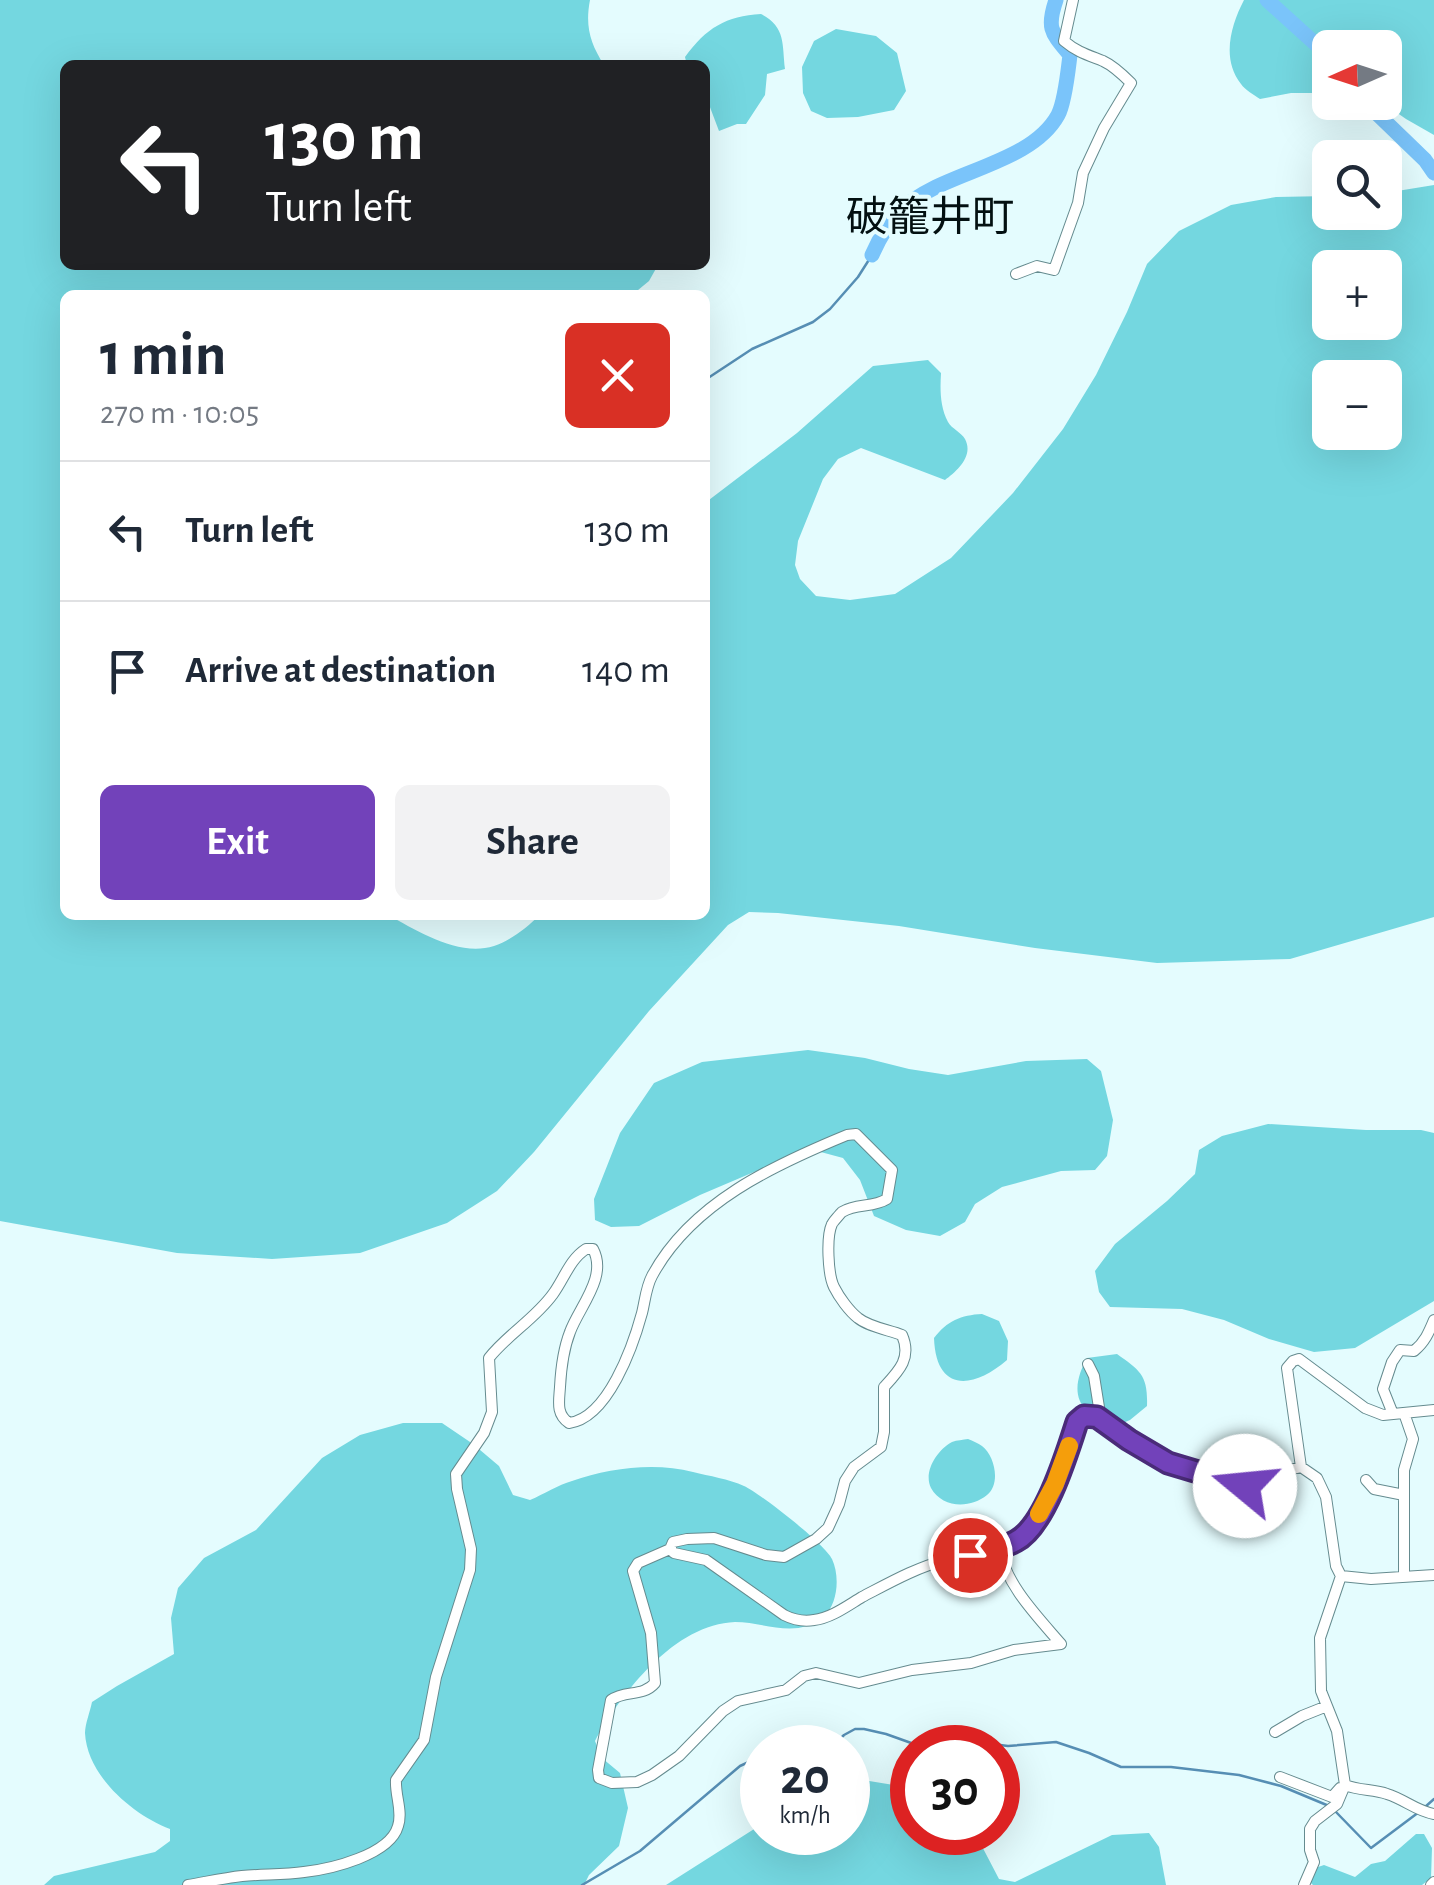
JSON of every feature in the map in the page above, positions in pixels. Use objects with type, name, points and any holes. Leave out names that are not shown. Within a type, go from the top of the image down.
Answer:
[{"type":"street","points":[[1016,274],[1037,266],[1054,270],[1078,203],[1083,174],[1104,128],[1132,84],[1104,61],[1093,59],[1064,41],[1073,0]]},
{"type":"street","points":[[188,1885],[306,1872],[375,1851],[390,1842],[399,1824],[396,1780],[424,1740],[436,1677],[470,1570],[471,1549],[456,1474],[484,1433],[492,1412],[489,1358],[551,1297],[578,1254],[586,1248],[593,1250],[598,1265],[588,1298],[570,1328],[561,1362],[558,1410],[569,1423],[587,1418],[618,1374],[657,1266],[694,1220],[768,1172],[834,1140],[856,1134],[892,1170],[887,1199],[856,1206],[841,1213],[832,1224],[830,1276],[834,1289],[860,1320],[902,1334],[906,1344],[906,1359],[884,1387],[881,1447],[854,1466],[828,1528],[784,1557],[714,1538],[687,1539],[673,1542],[670,1549],[638,1563],[633,1571],[651,1633],[655,1683],[650,1689],[611,1700],[599,1778],[612,1783],[637,1782],[652,1775],[680,1756],[723,1711],[738,1701],[786,1690],[804,1676],[816,1674],[859,1683],[1060,1644],[1002,1566],[999,1548]]},
{"type":"street","points":[[1404,1577],[1404,1470],[1412,1439],[1384,1390],[1400,1350],[1414,1351],[1434,1320]]},
{"type":"street","points":[[1304,1885],[1314,1862],[1310,1829],[1334,1807],[1344,1787],[1337,1732],[1321,1691],[1320,1638],[1341,1576],[1336,1566],[1326,1497],[1317,1478],[1301,1467],[1287,1368],[1299,1359],[1365,1408],[1383,1416],[1434,1410]]},
{"type":"street","points":[[1088,1364],[1102,1420]]},
{"type":"street","points":[[670,1549],[706,1560],[784,1615],[814,1620],[940,1561],[999,1548],[1028,1533],[1055,1484],[1077,1422],[1084,1416],[1097,1417],[1168,1463],[1238,1485],[1250,1485],[1269,1474],[1301,1467]]},
{"type":"street","points":[[1366,1480],[1374,1489],[1404,1494]]},
{"type":"street","points":[[1341,1576],[1434,1576]]},
{"type":"street","points":[[1275,1732],[1327,1706]]},
{"type":"street","points":[[1280,1778],[1332,1797],[1344,1787],[1386,1793],[1430,1813]]},
{"type":"shaded area","points":[[0,0],[590,0],[590,34],[601,60],[60,60],[60,270],[655,270],[638,290],[60,290],[60,920],[397,920],[439,941],[480,948],[507,940],[534,920],[710,920],[710,499],[797,433],[873,366],[928,360],[941,373],[945,416],[967,445],[963,462],[945,480],[861,448],[838,459],[823,479],[798,541],[795,565],[800,579],[816,596],[850,600],[895,594],[951,558],[1013,493],[1063,429],[1096,375],[1147,264],[1179,231],[1231,205],[1276,197],[1312,196],[1312,230],[1402,230],[1402,190],[1434,185],[1434,917],[1290,959],[1157,963],[899,926],[749,912],[728,925],[649,1011],[534,1152],[497,1191],[447,1223],[360,1253],[272,1259],[177,1253],[0,1221]]},
{"type":"shaded area","points":[[1244,0],[1434,0],[1434,135],[1402,116],[1402,30],[1312,30],[1312,93],[1260,99],[1243,86],[1231,64],[1235,20]]},
{"type":"shaded area","points":[[761,14],[775,25],[783,44],[785,69],[767,74],[765,95],[746,124],[719,131],[710,107],[710,60],[685,57],[701,38],[737,17]]},
{"type":"shaded area","points":[[836,29],[876,36],[897,53],[906,91],[894,110],[827,118],[811,111],[803,93],[802,67],[814,41]]},
{"type":"shaded area","points":[[808,1050],[948,1075],[1026,1061],[1087,1059],[1101,1071],[1113,1120],[1107,1156],[1095,1170],[1061,1171],[1002,1187],[975,1204],[965,1222],[940,1236],[906,1230],[874,1216],[860,1180],[843,1158],[817,1151],[789,1157],[639,1226],[611,1227],[595,1220],[594,1199],[620,1133],[654,1083],[702,1062]]},
{"type":"shaded area","points":[[1268,1124],[1434,1133],[1434,1301],[1355,1348],[1314,1352],[1182,1309],[1110,1307],[1099,1292],[1095,1271],[1115,1244],[1195,1174],[1199,1150],[1222,1136]]},
{"type":"shaded area","points":[[982,1314],[999,1321],[1008,1341],[1007,1360],[981,1377],[949,1377],[936,1356],[934,1338],[955,1320]]},
{"type":"shaded area","points":[[1117,1354],[1141,1375],[1147,1406],[1116,1426],[1087,1411],[1079,1399],[1078,1385],[1087,1358]]},
{"type":"shaded area","points":[[403,1423],[442,1423],[499,1466],[513,1495],[530,1500],[586,1476],[632,1468],[678,1469],[744,1486],[792,1520],[832,1559],[836,1589],[829,1611],[803,1627],[735,1622],[713,1626],[671,1648],[635,1682],[595,1741],[602,1758],[620,1773],[628,1808],[619,1846],[584,1885],[44,1885],[54,1876],[155,1852],[170,1841],[170,1829],[127,1804],[103,1779],[88,1749],[85,1733],[92,1702],[174,1654],[171,1618],[178,1588],[204,1558],[256,1530],[322,1458],[360,1435]]},
{"type":"shaded area","points":[[968,1439],[982,1446],[990,1456],[994,1484],[987,1495],[973,1503],[949,1503],[931,1488],[930,1469],[946,1446]]},
{"type":"shaded area","points":[[870,1781],[890,1784],[890,1855],[986,1855],[999,1879],[1015,1882],[1112,1835],[1149,1833],[1159,1847],[1166,1885],[666,1885],[740,1838],[740,1855],[870,1855]]},
{"type":"shaded area","points":[[1416,1834],[1424,1834],[1432,1848],[1431,1878],[1422,1885],[1310,1882],[1315,1868],[1324,1865],[1355,1877],[1371,1864],[1385,1861]]},
{"type":"waterway","points":[[872,255],[892,220],[918,197],[1027,146],[1058,115],[1070,55],[1052,30],[1056,0]]},
{"type":"waterway","points":[[1267,0],[1312,41]]},
{"type":"waterway","points":[[1384,120],[1434,173]]},
{"type":"waterway","points":[[710,377],[752,349],[813,322],[830,309],[872,255]]},
{"type":"waterway","points":[[870,1730],[914,1744],[953,1739],[1008,1746],[1056,1742],[1121,1767],[1171,1767],[1239,1775],[1281,1786],[1329,1806]]},
{"type":"waterway","points":[[582,1885],[640,1851],[740,1766]]},
{"type":"waterway","points":[[1425,1807],[1434,1799]]},
{"type":"waterway","points":[[1335,1811],[1371,1848],[1419,1812]]},
{"type":"slow traffic","points":[[1039,1514],[1069,1446]]},
{"type":"district","name":"破籠井町","points":[[930,216]]},
{"type":"route","points":[[970,1555],[1016,1542],[1028,1533],[1055,1484],[1077,1422],[1084,1416],[1097,1417],[1168,1463],[1245,1486]]}]
